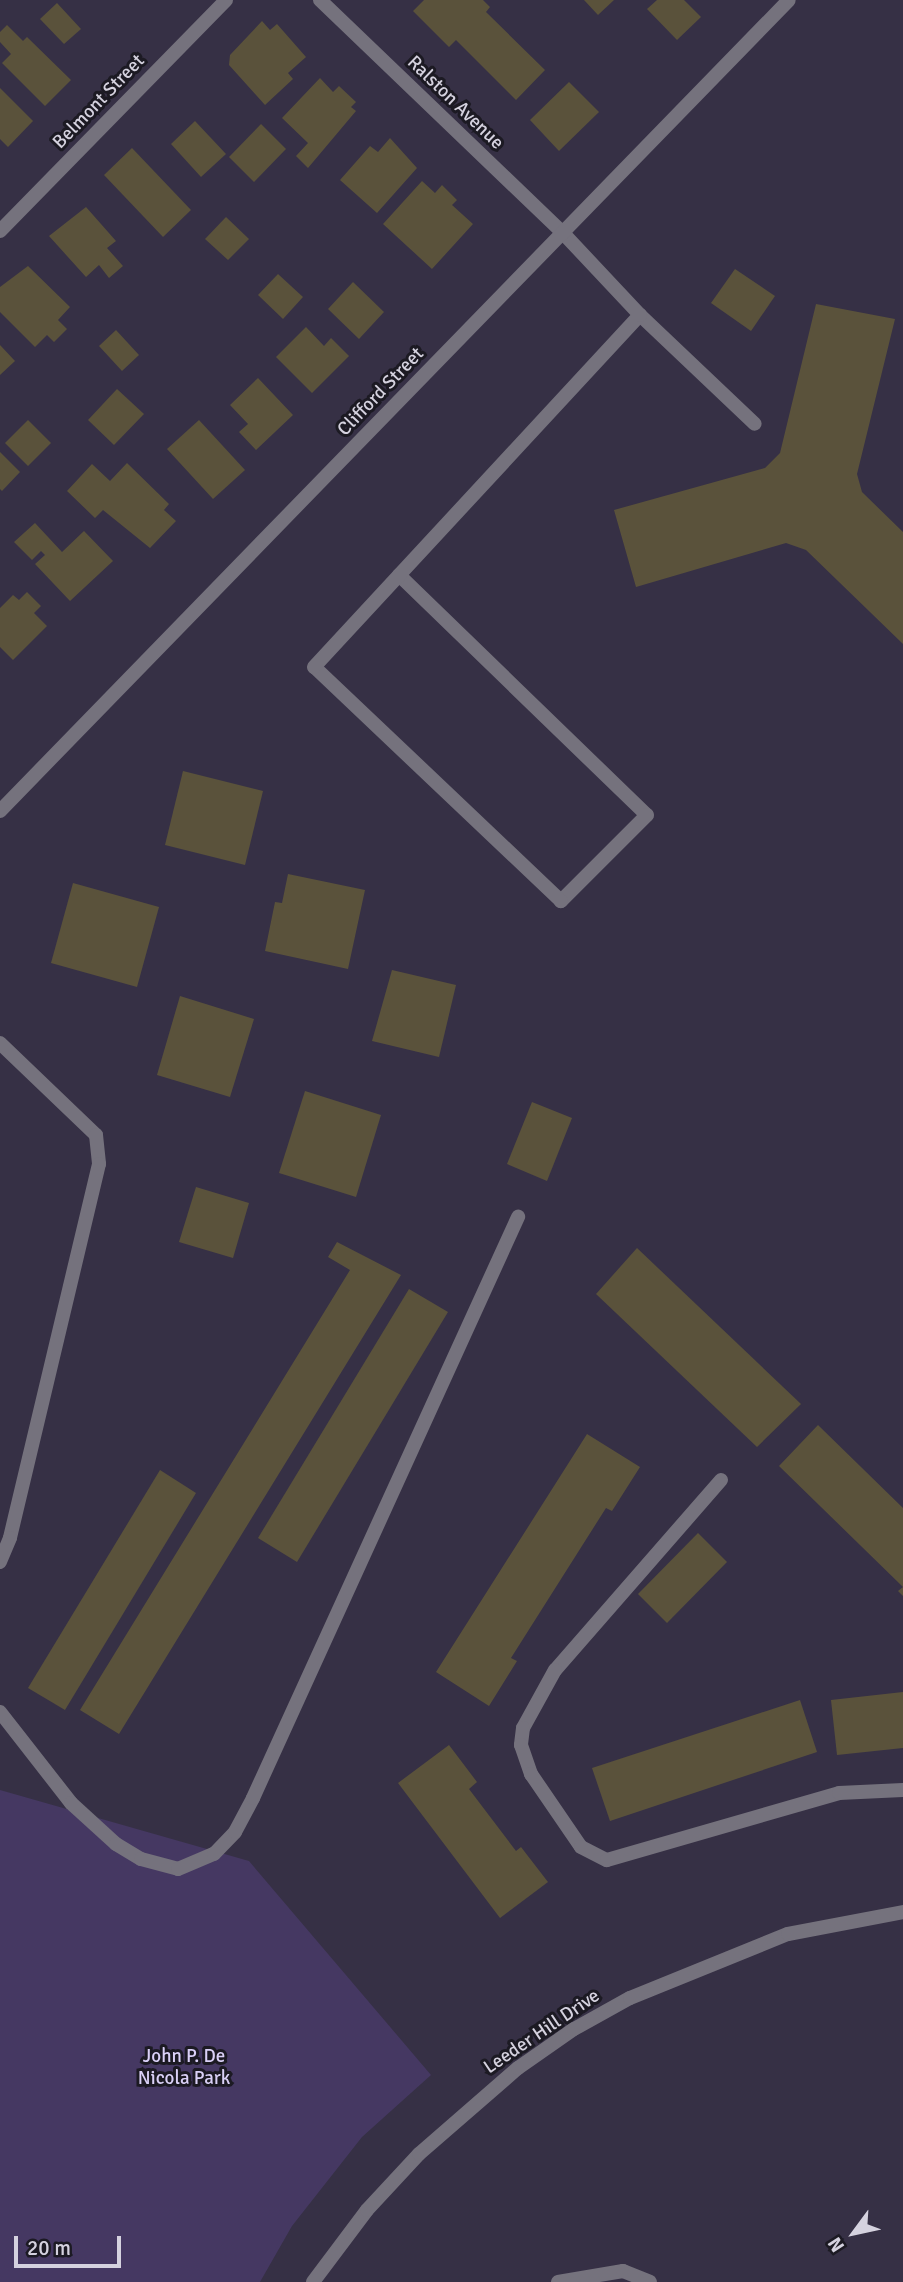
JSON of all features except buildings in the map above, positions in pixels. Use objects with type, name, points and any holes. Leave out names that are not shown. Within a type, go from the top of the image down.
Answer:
[{"type":"street","name":"Belmont Street","points":[[0,231],[226,0]]},
{"type":"street","name":"Ralston Avenue","points":[[320,0],[563,233],[640,315],[755,424]]},
{"type":"street","name":"Clifford Street","points":[[0,811],[789,0]]},
{"type":"street","points":[[399,575],[647,815],[561,901],[314,667],[399,575],[640,315]]},
{"type":"street","points":[[0,1043],[96,1135],[99,1164],[13,1525],[0,1562]]},
{"type":"street","points":[[0,1712],[71,1803],[116,1844],[141,1859],[178,1868],[214,1854],[235,1832],[253,1798],[518,1217]]},
{"type":"street","points":[[722,1479],[555,1670],[523,1728],[521,1745],[531,1774],[581,1847],[607,1860],[839,1793],[903,1790]]},
{"type":"street","name":"Leeder Hill Drive","points":[[313,2282],[367,2210],[419,2154],[518,2068],[574,2029],[630,1998],[788,1934],[903,1912]]},
{"type":"street","points":[[558,2282],[623,2271],[650,2282]]},
{"type":"green space","name":"John P. De Nicola Park","points":[[0,1790],[249,1861],[431,2075],[362,2137],[292,2226],[260,2282],[0,2282]]}]
